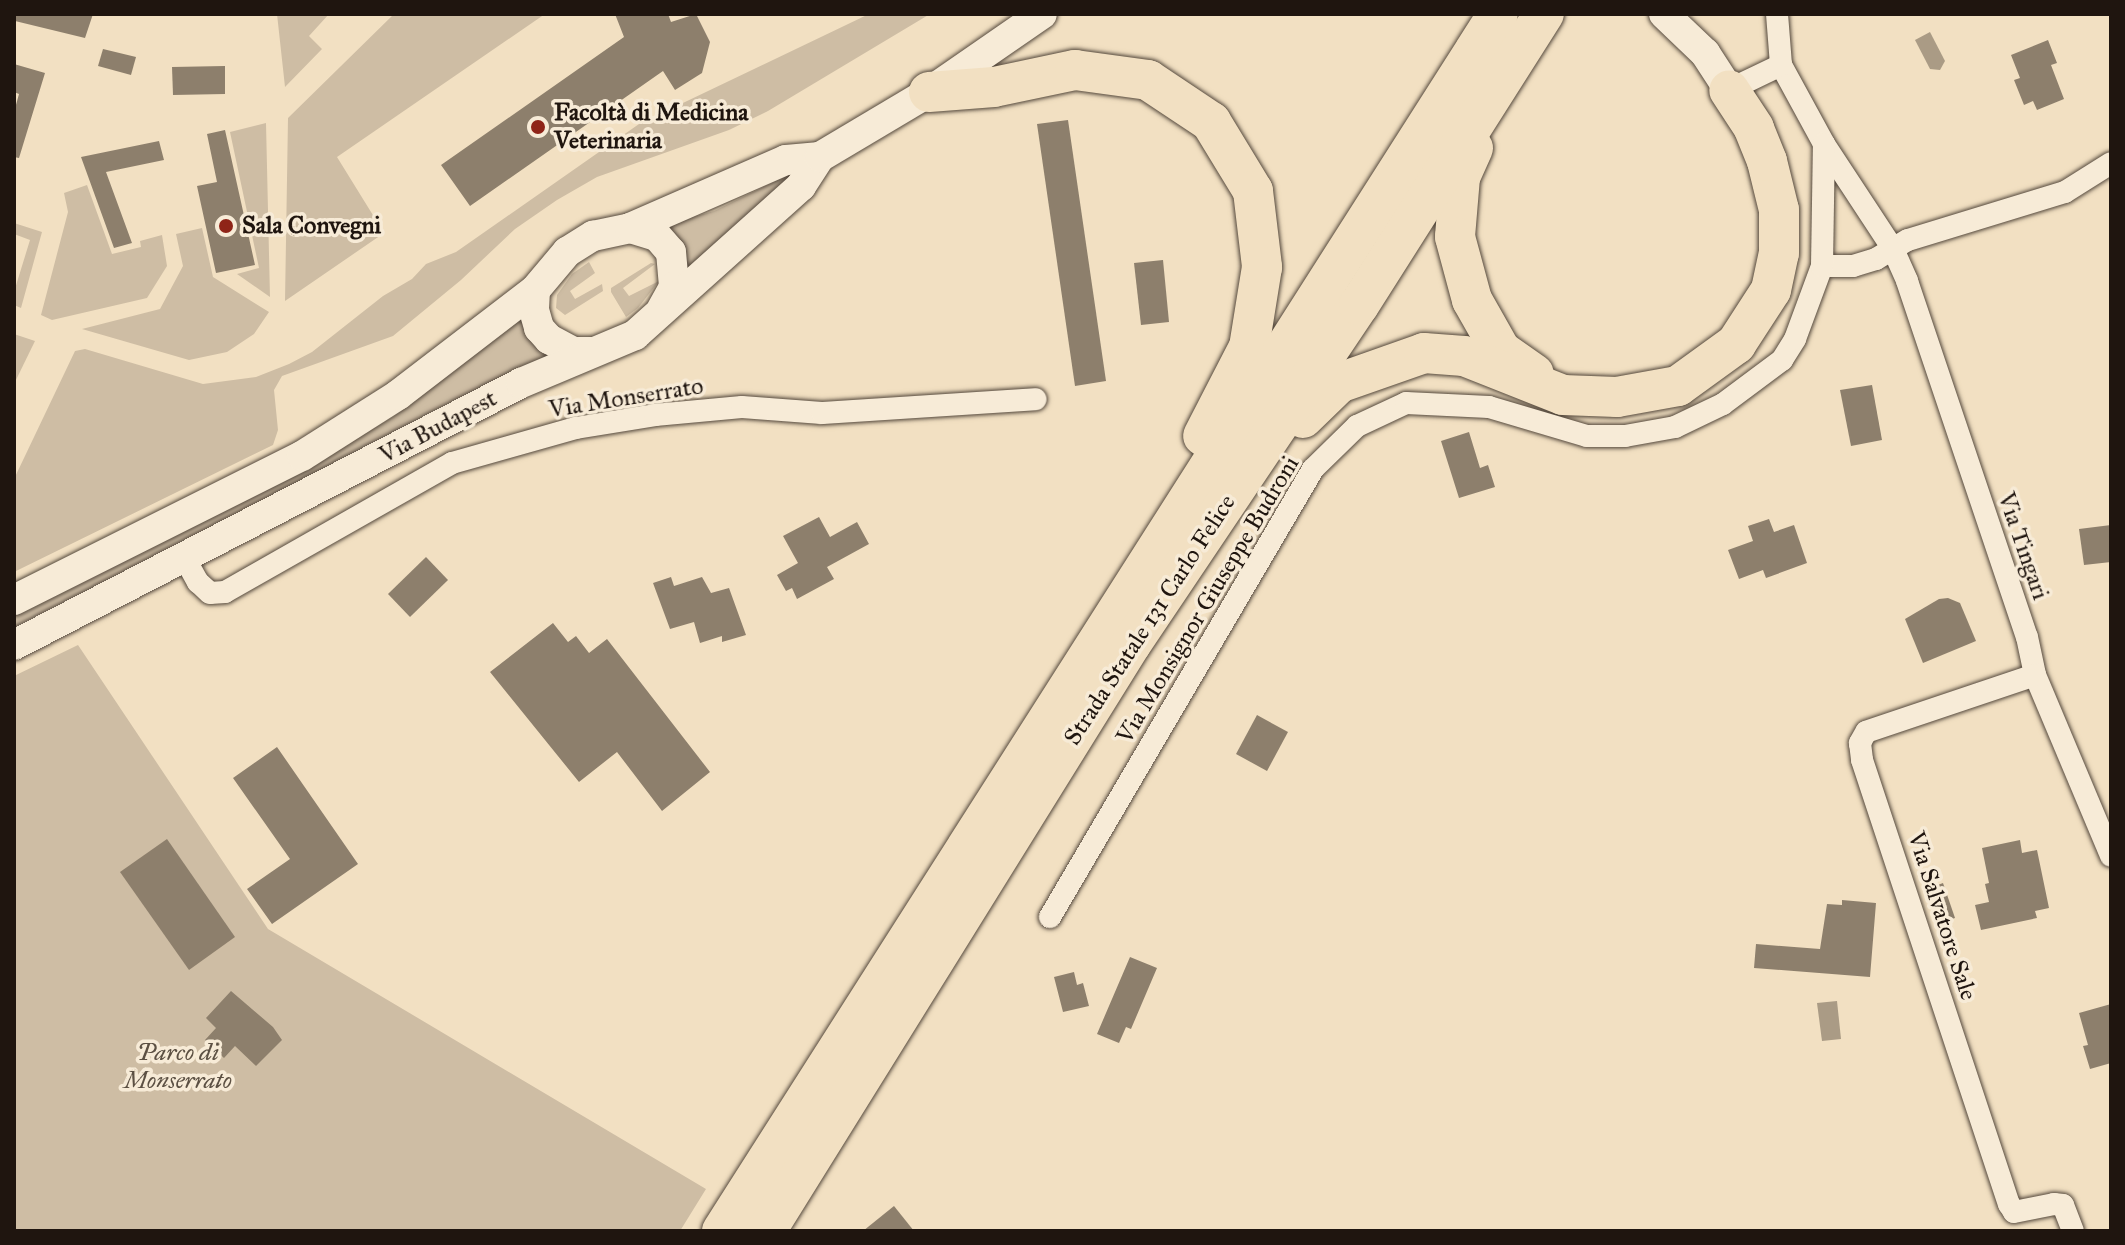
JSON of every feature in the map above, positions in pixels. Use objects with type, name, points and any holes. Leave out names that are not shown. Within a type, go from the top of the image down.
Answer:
[{"type":"highway","name":"Strada Statale 131 Carlo Felice","points":[[722,1231],[1498,14]]},
{"type":"highway","name":"Strada Statale 131 Carlo Felice","points":[[766,1231],[1131,644],[1359,305],[1544,14]]},
{"type":"highway","points":[[1512,64],[1460,177],[1455,237],[1472,300],[1501,351],[1563,395]]},
{"type":"highway","points":[[929,92],[994,87],[1075,70],[1148,80],[1211,122],[1253,191],[1262,267],[1249,347],[1073,680]]},
{"type":"highway","points":[[1131,644],[1303,419],[1339,383],[1424,353],[1464,356],[1563,395],[1617,397],[1678,386],[1736,344],[1771,290],[1779,253],[1779,210],[1754,128],[1729,90]]},
{"type":"main road","name":"Via Budapest","points":[[14,600],[302,456],[398,395],[535,290],[567,252],[580,243],[593,236],[630,228],[786,160],[820,157],[929,92],[1042,14]]},
{"type":"main road","points":[[1664,14],[1705,53],[1729,90]]},
{"type":"main road","name":"Via Budapest","points":[[14,645],[521,383],[635,335],[801,186],[820,157]]},
{"type":"main road","points":[[630,228],[657,236],[671,252],[674,287],[659,314]]},
{"type":"main road","points":[[535,290],[534,310],[539,328],[549,339],[573,352],[593,352]]},
{"type":"street","points":[[1729,90],[1781,65],[1777,14]]},
{"type":"street","name":"Via Tingari","points":[[1781,65],[1824,144],[1893,249],[1907,281],[2027,637],[2035,675],[2111,856]]},
{"type":"street","name":"Via Tingari","points":[[1822,266],[1824,144]]},
{"type":"street","points":[[1822,266],[1853,266],[1908,240],[2065,192],[2111,163]]},
{"type":"street","name":"Via Monsignor Giuseppe Budroni","points":[[1050,917],[1313,469],[1357,426],[1406,403],[1489,407],[1587,436],[1625,436],[1675,427],[1723,404],[1782,360],[1795,339],[1822,266]]},
{"type":"street","name":"Via Monserrato","points":[[184,557],[198,582],[210,593],[225,592],[452,463],[576,428],[742,407],[822,413],[1036,399]]},
{"type":"street","name":"Via Salvatore Sale","points":[[2035,675],[1866,732],[1860,743],[1862,760],[2009,1204],[2014,1212],[2063,1205],[2073,1231]]},
{"type":"green space","points":[[277,14],[329,14],[309,36],[322,49],[285,87]]},
{"type":"green space","points":[[394,14],[545,14],[337,157],[384,233],[285,301],[288,118]]},
{"type":"green space","points":[[869,14],[930,14],[768,111],[729,130],[597,177],[557,200],[515,229],[461,280],[393,336],[282,376],[274,390],[278,430],[273,445],[14,572],[14,479],[75,351],[85,349],[203,384],[256,377],[289,364],[312,352],[383,296],[412,279],[426,264],[456,252],[639,124]]},
{"type":"green space","points":[[266,123],[270,297],[237,274],[259,268],[230,132]]},
{"type":"green space","points":[[795,173],[689,269],[682,250],[661,226],[714,211]]},
{"type":"green space","points":[[87,185],[112,254],[141,247],[140,241],[162,235],[167,266],[147,298],[52,320],[41,315],[68,212],[64,193]]},
{"type":"green space","points":[[14,223],[42,232],[21,308],[14,305],[14,292],[30,240],[14,234]]},
{"type":"green space","points":[[202,228],[213,277],[269,312],[254,334],[227,352],[189,360],[82,329],[160,309],[183,266],[176,234]]},
{"type":"green space","points":[[589,262],[595,273],[570,291],[575,299],[602,284],[603,291],[565,315],[556,308],[557,295],[572,274]]},
{"type":"green space","points":[[651,263],[655,264],[623,288],[629,296],[659,281],[638,308],[626,317],[611,288]]},
{"type":"green space","points":[[527,315],[553,354],[437,409],[273,498],[14,627],[14,616],[269,489],[393,417]]},
{"type":"green space","points":[[14,334],[35,341],[14,384]]},
{"type":"green space","name":"Parco di Monserrato","points":[[78,645],[268,929],[706,1189],[680,1231],[14,1231],[14,676]]},
{"type":"shaded area","points":[[1930,32],[1945,61],[1940,70],[1930,69],[1915,40]]},
{"type":"shaded area","points":[[1837,1001],[1841,1039],[1822,1041],[1817,1003]]},
{"type":"building","points":[[16,14],[93,14],[85,38],[15,21]]},
{"type":"building","name":"Facoltà di Medicina Veterinaria","points":[[615,14],[668,14],[671,22],[696,14],[710,42],[702,73],[675,90],[663,71],[470,206],[441,165],[624,37]]},
{"type":"building","points":[[2048,40],[2057,63],[2051,65],[2064,99],[2037,110],[2033,101],[2024,105],[2014,80],[2020,78],[2011,55]]},
{"type":"building","points":[[103,49],[136,57],[131,75],[98,66]]},
{"type":"building","points":[[14,64],[45,73],[19,158],[14,157],[14,112],[19,94],[14,92]]},
{"type":"building","points":[[225,66],[225,94],[173,95],[172,67]]},
{"type":"building","points":[[1068,120],[1106,381],[1075,386],[1037,124]]},
{"type":"building","name":"Sala Convegni","points":[[225,130],[255,265],[216,273],[197,186],[217,182],[207,134]]},
{"type":"building","points":[[159,141],[164,160],[106,172],[132,243],[114,248],[81,157]]},
{"type":"building","points":[[1163,260],[1169,322],[1141,325],[1134,263]]},
{"type":"building","points":[[1872,385],[1882,440],[1851,446],[1840,390]]},
{"type":"building","points":[[1469,432],[1480,468],[1488,465],[1495,487],[1459,498],[1441,441]]},
{"type":"building","points":[[819,517],[830,537],[857,522],[869,544],[827,567],[834,579],[797,599],[792,588],[786,591],[777,575],[798,563],[783,536]]},
{"type":"building","points":[[1769,519],[1774,532],[1794,525],[1807,563],[1766,578],[1763,570],[1739,579],[1728,550],[1753,541],[1748,526]]},
{"type":"building","points":[[2111,525],[2111,562],[2084,565],[2079,529]]},
{"type":"building","points":[[426,557],[448,580],[410,617],[388,594]]},
{"type":"building","points":[[671,577],[674,586],[702,577],[711,593],[729,588],[746,635],[722,642],[722,636],[700,643],[694,622],[670,629],[653,583]]},
{"type":"building","points":[[1948,598],[1960,603],[1976,641],[1923,663],[1905,619],[1939,599]]},
{"type":"building","points":[[553,623],[568,642],[576,636],[589,653],[607,639],[710,772],[662,811],[617,752],[579,782],[490,672]]},
{"type":"building","points":[[1257,715],[1288,732],[1267,771],[1236,754]]},
{"type":"building","points":[[277,747],[358,864],[272,924],[247,889],[290,859],[233,778]]},
{"type":"building","points":[[167,839],[235,937],[189,970],[120,872]]},
{"type":"building","points":[[2020,840],[2022,853],[2037,850],[2049,908],[2035,911],[2037,918],[1981,930],[1975,905],[1989,902],[1985,884],[1989,883],[1982,848]]},
{"type":"building","points":[[1943,883],[1955,918],[1937,924],[1925,890]]},
{"type":"building","points":[[1842,900],[1876,903],[1870,977],[1754,968],[1756,944],[1820,949],[1827,904],[1842,905]]},
{"type":"building","points":[[1130,957],[1157,968],[1131,1029],[1126,1027],[1119,1043],[1097,1034]]},
{"type":"building","points":[[1074,972],[1077,985],[1083,983],[1089,1006],[1063,1012],[1054,977]]},
{"type":"building","points":[[231,991],[273,1027],[282,1040],[256,1066],[235,1046],[224,1058],[205,1040],[216,1028],[206,1018]]},
{"type":"building","points":[[2111,1004],[2111,1063],[2090,1069],[2083,1046],[2088,1045],[2079,1013]]},
{"type":"building","points":[[894,1206],[914,1231],[863,1231]]},
{"type":"place","name":"Facoltà di Medicina Veterinaria","points":[[538,127]]},
{"type":"place","name":"Sala Convegni","points":[[226,226]]}]
